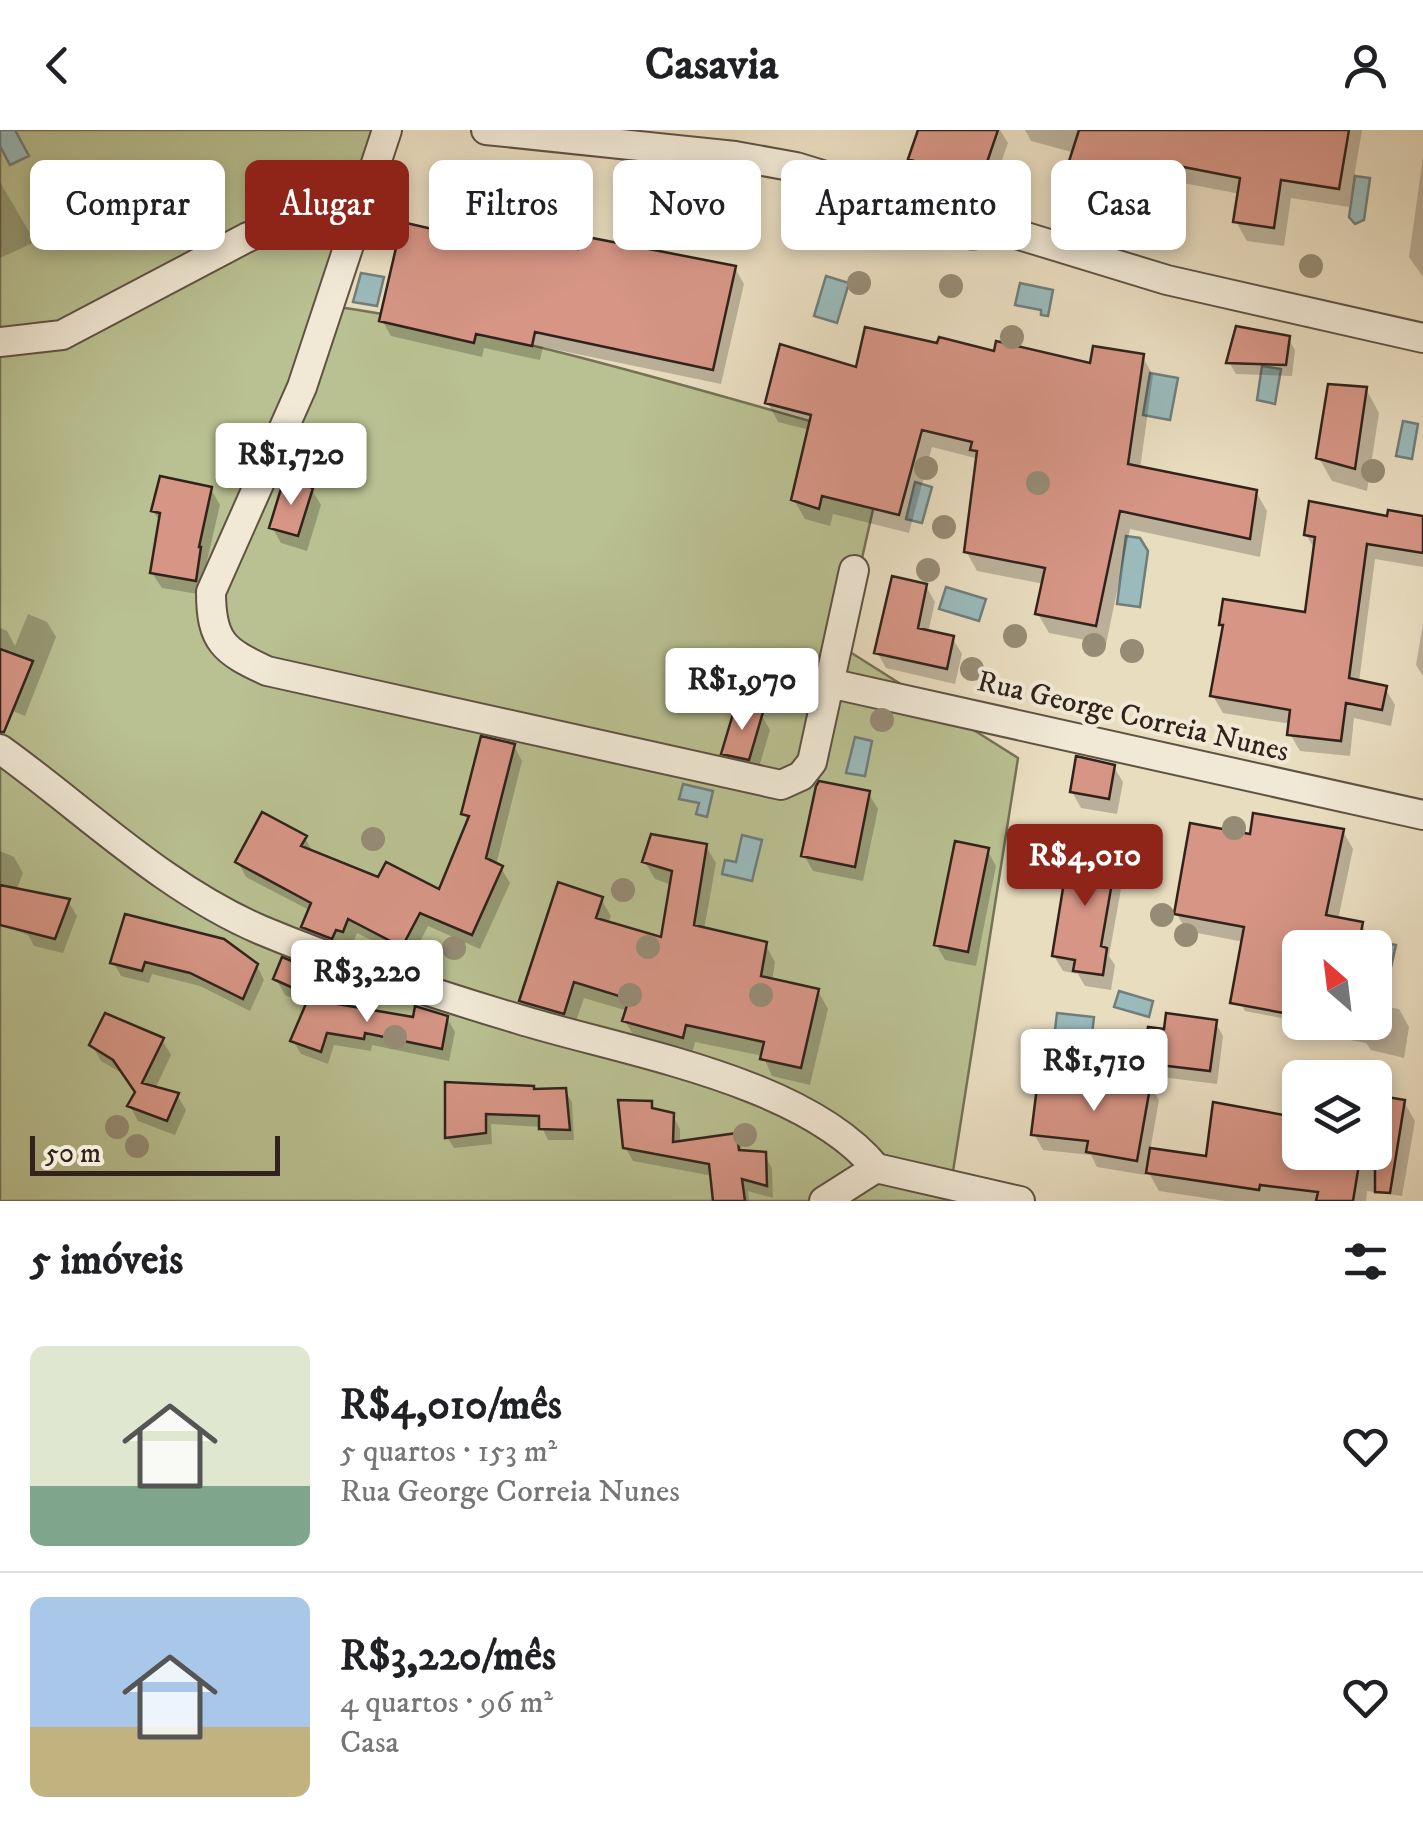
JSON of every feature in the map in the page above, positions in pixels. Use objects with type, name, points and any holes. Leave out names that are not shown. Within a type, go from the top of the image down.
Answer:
[{"type":"street","points":[[375,160],[386,130]]},
{"type":"street","points":[[486,130],[796,166],[1167,280],[1423,338]]},
{"type":"street","points":[[0,342],[62,335],[245,239]]},
{"type":"street","points":[[345,250],[302,387],[211,592],[211,620],[220,643],[236,657],[267,671],[782,785],[801,776],[812,762],[854,570]]},
{"type":"street","name":"Rua George Correia Nunes","points":[[830,683],[1423,815]]},
{"type":"street","points":[[0,749],[180,886],[257,928],[369,972],[520,1020],[730,1079],[831,1125],[860,1148],[876,1168],[1020,1201]]},
{"type":"street","points":[[824,1201],[876,1168]]},
{"type":"green space","points":[[0,130],[396,130],[386,160],[245,160],[245,250],[357,250],[339,307],[547,349],[888,443],[842,647],[1018,758],[951,1184],[982,1201],[0,1201]]},
{"type":"water","points":[[0,130],[15,130],[29,156],[10,165],[0,146]]},
{"type":"water","points":[[1355,176],[1370,178],[1364,220],[1355,224],[1349,217]]},
{"type":"water","points":[[361,273],[384,277],[377,306],[353,302]]},
{"type":"water","points":[[826,276],[849,283],[837,323],[814,316]]},
{"type":"water","points":[[1020,283],[1053,290],[1048,316],[1041,315],[1041,310],[1015,305]]},
{"type":"water","points":[[1262,366],[1281,369],[1275,404],[1257,400]]},
{"type":"water","points":[[1150,373],[1178,378],[1170,420],[1143,415]]},
{"type":"water","points":[[1403,421],[1418,424],[1412,459],[1396,456]]},
{"type":"water","points":[[915,482],[932,487],[922,523],[906,519]]},
{"type":"water","points":[[1126,536],[1140,538],[1148,551],[1140,607],[1117,604]]},
{"type":"water","points":[[946,587],[986,599],[979,621],[939,609]]},
{"type":"water","points":[[855,737],[872,741],[865,776],[846,773]]},
{"type":"water","points":[[683,784],[713,791],[707,817],[696,814],[699,803],[679,799]]},
{"type":"water","points":[[742,835],[762,840],[752,881],[722,874],[725,860],[736,862]]},
{"type":"water","points":[[1119,991],[1153,1001],[1149,1017],[1114,1007]]},
{"type":"water","points":[[1057,1013],[1094,1017],[1092,1034],[1055,1030]]},
{"type":"building","points":[[918,130],[998,130],[988,160],[908,159]]},
{"type":"building","points":[[1079,130],[1349,130],[1339,189],[1281,180],[1274,228],[1233,222],[1240,178],[1186,167],[1186,160],[1069,160]]},
{"type":"building","points":[[409,224],[429,228],[429,250],[593,250],[593,238],[613,242],[613,250],[654,250],[736,266],[713,370],[535,332],[532,346],[476,334],[474,343],[379,321],[395,250],[409,250]]},
{"type":"building","points":[[1236,326],[1290,336],[1286,365],[1226,363]]},
{"type":"building","points":[[865,327],[937,343],[939,337],[994,351],[996,341],[1090,363],[1093,346],[1144,354],[1128,464],[1257,490],[1250,539],[1120,511],[1096,626],[1035,614],[1045,568],[964,552],[977,451],[970,450],[972,442],[922,430],[899,515],[822,496],[819,509],[791,500],[811,415],[765,403],[780,344],[856,367]]},
{"type":"building","points":[[1328,384],[1367,387],[1355,469],[1316,458]]},
{"type":"building","points":[[160,476],[212,487],[196,581],[150,573],[160,513],[151,511]]},
{"type":"building","points":[[284,479],[313,488],[298,536],[269,528]]},
{"type":"building","points":[[1309,501],[1387,516],[1388,510],[1423,516],[1423,553],[1367,544],[1349,678],[1387,686],[1382,710],[1346,703],[1341,741],[1287,735],[1290,710],[1210,696],[1223,625],[1219,625],[1223,599],[1305,612],[1315,537],[1304,535]]},
{"type":"building","points":[[892,576],[927,584],[918,628],[954,636],[947,669],[874,653]]},
{"type":"building","points":[[0,649],[33,661],[4,732],[0,732]]},
{"type":"building","points":[[736,704],[763,712],[749,760],[721,754]]},
{"type":"building","points":[[481,736],[515,744],[486,858],[503,866],[472,935],[420,913],[402,947],[348,919],[343,932],[336,930],[332,939],[301,927],[311,903],[235,862],[262,812],[307,836],[301,846],[378,877],[386,862],[439,889],[469,816],[461,814]]},
{"type":"building","points":[[1076,756],[1115,765],[1109,799],[1070,792]]},
{"type":"building","points":[[819,781],[870,791],[855,867],[801,856]]},
{"type":"building","points":[[1253,813],[1344,829],[1326,915],[1363,922],[1361,930],[1282,930],[1282,1013],[1230,1003],[1244,927],[1174,914],[1190,823],[1250,834]]},
{"type":"building","points":[[651,834],[707,844],[694,925],[767,942],[761,976],[819,989],[801,1068],[760,1059],[764,1042],[686,1025],[683,1038],[622,1021],[629,999],[574,982],[564,1014],[519,1001],[558,882],[603,897],[596,918],[661,937],[672,871],[642,862]]},
{"type":"building","points":[[955,841],[989,848],[968,952],[934,945]]},
{"type":"building","points":[[1070,845],[1117,854],[1101,946],[1107,948],[1103,975],[1073,971],[1075,960],[1052,956]]},
{"type":"building","points":[[0,885],[70,899],[55,939],[0,925]]},
{"type":"building","points":[[125,914],[224,939],[258,964],[243,999],[190,973],[145,962],[142,971],[110,963]]},
{"type":"building","points":[[282,957],[319,972],[309,995],[273,979]]},
{"type":"building","points":[[308,999],[413,1017],[415,1006],[448,1016],[442,1049],[365,1033],[364,1039],[327,1033],[321,1052],[290,1041]]},
{"type":"building","points":[[105,1013],[164,1038],[142,1083],[179,1093],[167,1121],[127,1106],[135,1092],[113,1060],[89,1045]]},
{"type":"building","points":[[1166,1013],[1217,1020],[1210,1071],[1142,1063],[1148,1027],[1164,1029]]},
{"type":"building","points":[[1100,1073],[1151,1082],[1137,1161],[1086,1152],[1088,1141],[1031,1135],[1038,1079],[1098,1086]]},
{"type":"building","points":[[445,1082],[566,1088],[570,1130],[539,1129],[539,1116],[486,1114],[486,1133],[445,1138]]},
{"type":"building","points":[[1392,1098],[1405,1100],[1390,1193],[1375,1192],[1375,1170],[1392,1170]]},
{"type":"building","points":[[618,1100],[652,1101],[652,1108],[674,1113],[673,1142],[737,1133],[739,1150],[766,1152],[767,1186],[742,1179],[745,1201],[713,1201],[709,1164],[623,1148]]},
{"type":"building","points":[[1213,1102],[1282,1115],[1282,1170],[1358,1170],[1353,1201],[1316,1201],[1318,1192],[1260,1185],[1259,1190],[1146,1173],[1150,1148],[1206,1156]]}]
